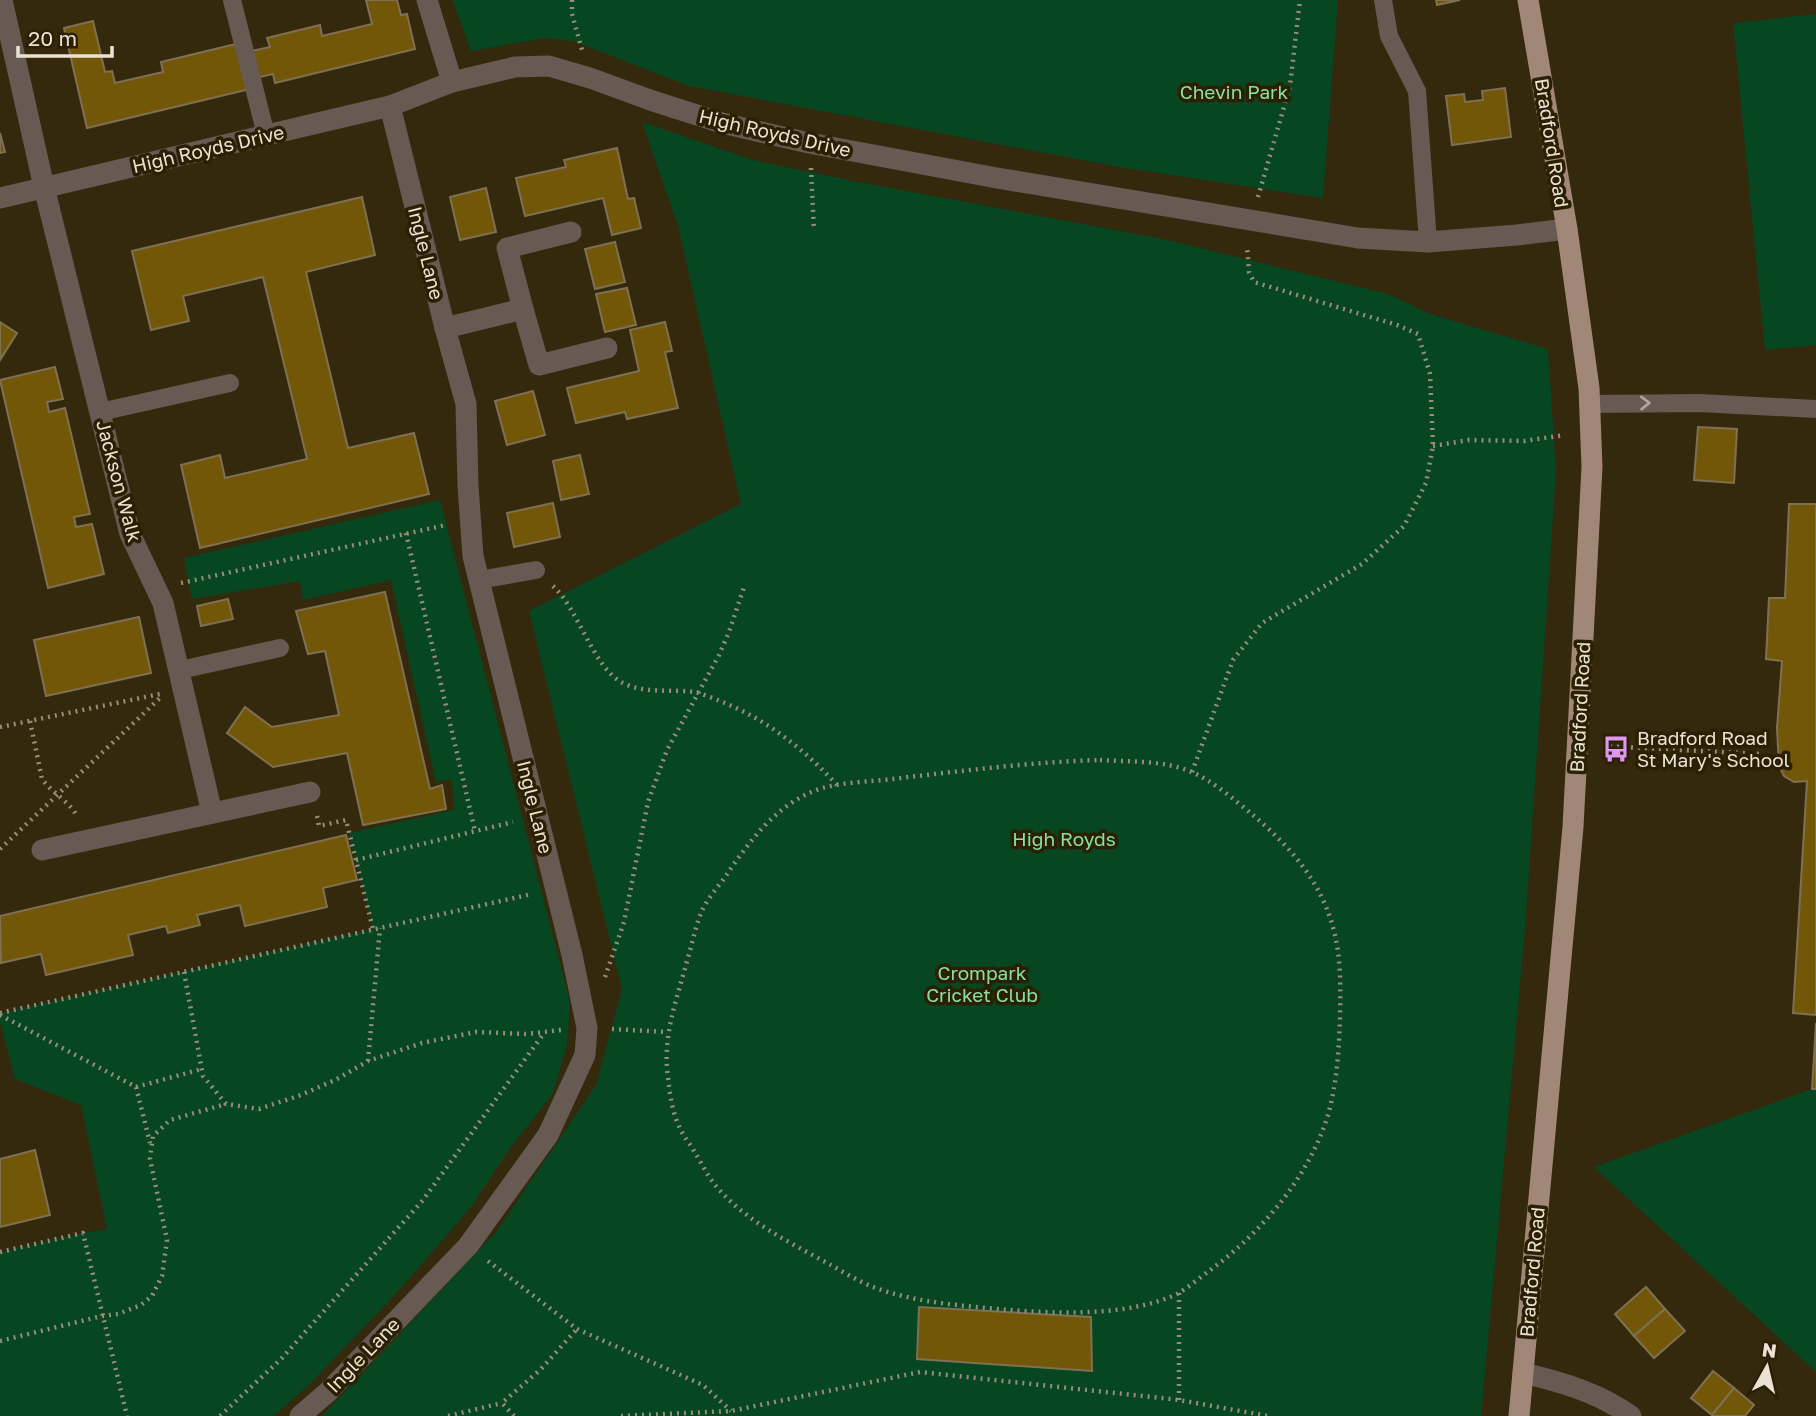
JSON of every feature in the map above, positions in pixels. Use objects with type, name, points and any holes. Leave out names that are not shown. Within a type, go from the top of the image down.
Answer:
[{"type":"main road","name":"Bradford Road","points":[[1519,1416],[1573,827],[1592,467],[1589,388],[1567,229],[1528,0]]},
{"type":"street","name":"Jackson Walk","points":[[2,0],[44,187],[130,534],[163,603],[212,813]]},
{"type":"street","points":[[428,0],[452,82]]},
{"type":"street","name":"High Royds Drive","points":[[0,198],[390,106],[452,82],[515,67],[550,66],[722,123],[809,143],[997,178],[1358,238],[1428,242],[1567,229]]},
{"type":"street","name":"Ingle Lane","points":[[300,1416],[329,1391],[468,1246],[548,1135],[586,1055],[587,1028],[572,955],[473,556],[466,404],[444,328],[390,106]]},
{"type":"street","points":[[571,232],[507,248],[539,365],[607,348]]},
{"type":"street","points":[[444,328],[523,309]]},
{"type":"street","points":[[42,850],[310,792]]},
{"type":"street","points":[[1523,1373],[1565,1383],[1618,1406],[1632,1416]]},
{"type":"lane","points":[[232,0],[266,135]]},
{"type":"lane","points":[[1382,0],[1389,36],[1417,91],[1428,242]]},
{"type":"lane","points":[[100,412],[230,383]]},
{"type":"lane","points":[[1589,404],[1700,402],[1816,409]]},
{"type":"lane","points":[[479,580],[536,570]]},
{"type":"lane","points":[[180,670],[280,648]]},
{"type":"path","points":[[572,0],[572,14],[590,78]]},
{"type":"path","points":[[1192,772],[1233,660],[1262,623],[1362,565],[1404,526],[1426,483],[1433,446],[1430,374],[1418,334],[1254,282],[1249,272],[1246,251],[1251,220],[1290,86],[1300,0]]},
{"type":"path","points":[[809,143],[814,231]]},
{"type":"path","points":[[1433,446],[1469,440],[1524,441],[1590,430]]},
{"type":"path","points":[[156,588],[470,520]]},
{"type":"path","points":[[406,533],[475,831]]},
{"type":"path","points":[[536,570],[567,600],[596,654],[620,681],[636,687],[698,693],[730,705],[788,739],[838,785]]},
{"type":"path","points":[[603,981],[624,922],[648,802],[667,750],[719,655],[746,584]]},
{"type":"path","points":[[0,727],[165,692],[0,849]]},
{"type":"path","points":[[30,721],[42,779],[76,813],[83,841]]},
{"type":"path","points":[[1577,746],[1761,754]]},
{"type":"path","points":[[1100,760],[1168,765],[1192,772],[1226,794],[1266,827],[1312,877],[1324,901],[1338,943],[1341,989],[1336,1076],[1329,1112],[1307,1163],[1293,1186],[1241,1245],[1179,1292],[1112,1311],[1030,1311],[973,1306],[913,1298],[873,1286],[845,1273],[754,1220],[713,1182],[682,1133],[673,1111],[666,1064],[667,1032],[700,915],[744,849],[764,825],[785,808],[815,790],[838,785],[1056,762],[1100,760]]},
{"type":"path","points":[[310,792],[319,826],[346,820],[377,928],[368,1060]]},
{"type":"path","points":[[356,860],[537,816]]},
{"type":"path","points":[[0,1014],[555,888]]},
{"type":"path","points":[[184,972],[203,1076],[226,1104]]},
{"type":"path","points":[[0,1014],[136,1087],[202,1069]]},
{"type":"path","points":[[0,1341],[118,1314],[141,1305],[152,1296],[162,1276],[167,1240],[150,1159],[151,1147],[153,1136],[170,1120],[226,1104],[259,1109],[337,1079],[368,1060],[422,1043],[476,1032],[527,1034],[587,1028],[667,1032]]},
{"type":"path","points":[[220,1416],[282,1358],[423,1200],[545,1031]]},
{"type":"path","points":[[136,1087],[151,1147]]},
{"type":"path","points":[[0,1252],[83,1233],[127,1416]]},
{"type":"path","points":[[468,1246],[577,1329],[703,1385],[731,1411]]},
{"type":"path","points":[[1179,1292],[1179,1400]]},
{"type":"path","points":[[448,1416],[502,1402],[541,1370],[577,1329]]},
{"type":"path","points":[[621,1416],[731,1411],[920,1372],[1179,1400],[1268,1416]]},
{"type":"path","points":[[502,1402],[514,1416]]},
{"type":"green space","name":"Chevin Park","points":[[453,0],[1338,0],[1323,198],[1125,168],[689,86],[573,41],[545,38],[471,51]]},
{"type":"green space","points":[[1816,14],[1816,345],[1765,350],[1733,23]]},
{"type":"green space","name":"High Royds","points":[[642,122],[753,160],[1163,239],[1388,294],[1430,314],[1548,349],[1556,472],[1525,929],[1481,1416],[322,1416],[497,1231],[596,1085],[622,989],[529,611],[741,504],[678,226]]},
{"type":"green space","points":[[440,500],[570,1002],[567,1044],[553,1093],[508,1151],[471,1207],[401,1288],[309,1385],[273,1416],[0,1416],[0,1252],[107,1229],[81,1105],[15,1079],[0,1013],[373,929],[349,833],[454,810],[452,779],[436,782],[391,580],[303,600],[300,581],[192,599],[184,558]]},
{"type":"green space","points":[[1816,1089],[1816,1372],[1594,1167]]},
{"type":"building","points":[[366,0],[397,0],[401,15],[407,14],[415,49],[275,83],[273,74],[248,80],[250,89],[87,128],[64,28],[93,21],[105,72],[112,71],[115,83],[163,72],[161,62],[240,43],[242,53],[270,47],[267,38],[320,25],[322,36],[372,24]]},
{"type":"building","points":[[1436,0],[1460,0],[1437,5]]},
{"type":"building","points":[[1505,88],[1511,137],[1452,145],[1446,96],[1464,94],[1465,102],[1483,100],[1482,91]]},
{"type":"building","points":[[0,133],[5,152],[0,153]]},
{"type":"building","points":[[617,148],[628,199],[634,198],[641,228],[612,235],[603,198],[525,216],[516,178],[566,167],[564,160]]},
{"type":"building","points":[[486,188],[496,232],[460,240],[450,197]]},
{"type":"building","points":[[362,197],[375,255],[306,272],[348,448],[414,433],[429,494],[200,548],[181,465],[220,455],[225,478],[307,459],[263,277],[183,296],[189,321],[151,330],[132,251]]},
{"type":"building","points":[[615,242],[625,282],[595,289],[585,249]]},
{"type":"building","points":[[627,288],[636,325],[605,332],[596,294]]},
{"type":"building","points":[[0,322],[17,333],[0,360]]},
{"type":"building","points":[[665,322],[672,351],[665,352],[678,408],[627,419],[625,412],[576,423],[567,388],[639,371],[630,330]]},
{"type":"building","points":[[55,367],[63,399],[47,402],[49,412],[65,408],[90,514],[74,517],[76,527],[92,524],[104,574],[48,588],[0,380]]},
{"type":"building","points":[[533,391],[545,435],[507,445],[495,401]]},
{"type":"building","points":[[1698,427],[1737,429],[1734,483],[1694,480]]},
{"type":"building","points":[[580,455],[589,494],[561,500],[553,461]]},
{"type":"building","points":[[553,503],[560,537],[514,547],[507,513]]},
{"type":"building","points":[[1789,504],[1816,504],[1816,1015],[1793,1013],[1807,781],[1794,782],[1784,776],[1779,766],[1777,728],[1782,661],[1766,659],[1769,598],[1785,598]]},
{"type":"building","points":[[385,592],[430,789],[442,785],[446,809],[363,825],[347,753],[273,767],[227,733],[245,707],[272,727],[339,715],[325,651],[308,654],[296,611]]},
{"type":"building","points":[[228,599],[233,619],[201,626],[197,606]]},
{"type":"building","points":[[139,617],[151,673],[46,696],[34,640]]},
{"type":"building","points":[[346,835],[357,880],[323,888],[327,907],[245,926],[240,905],[197,915],[200,925],[168,933],[166,926],[128,935],[133,955],[46,975],[41,954],[1,963],[0,916]]},
{"type":"building","points":[[1816,1023],[1816,1089],[1812,1089]]},
{"type":"building","points":[[35,1150],[50,1215],[0,1227],[0,1159]]},
{"type":"building","points":[[1646,1287],[1665,1309],[1634,1336],[1615,1314]]},
{"type":"building","points":[[919,1307],[1091,1317],[1092,1371],[917,1359]]},
{"type":"building","points":[[1665,1309],[1685,1331],[1654,1358],[1634,1336]]},
{"type":"building","points":[[1713,1371],[1734,1388],[1712,1415],[1691,1398]]},
{"type":"building","points":[[1734,1388],[1754,1405],[1745,1416],[1713,1416],[1712,1415]]},
{"type":"place","name":"Bradford Road St Mary's School","points":[[1616,749]]},
{"type":"park label","name":"Crompark Cricket Club","points":[[982,984]]}]
